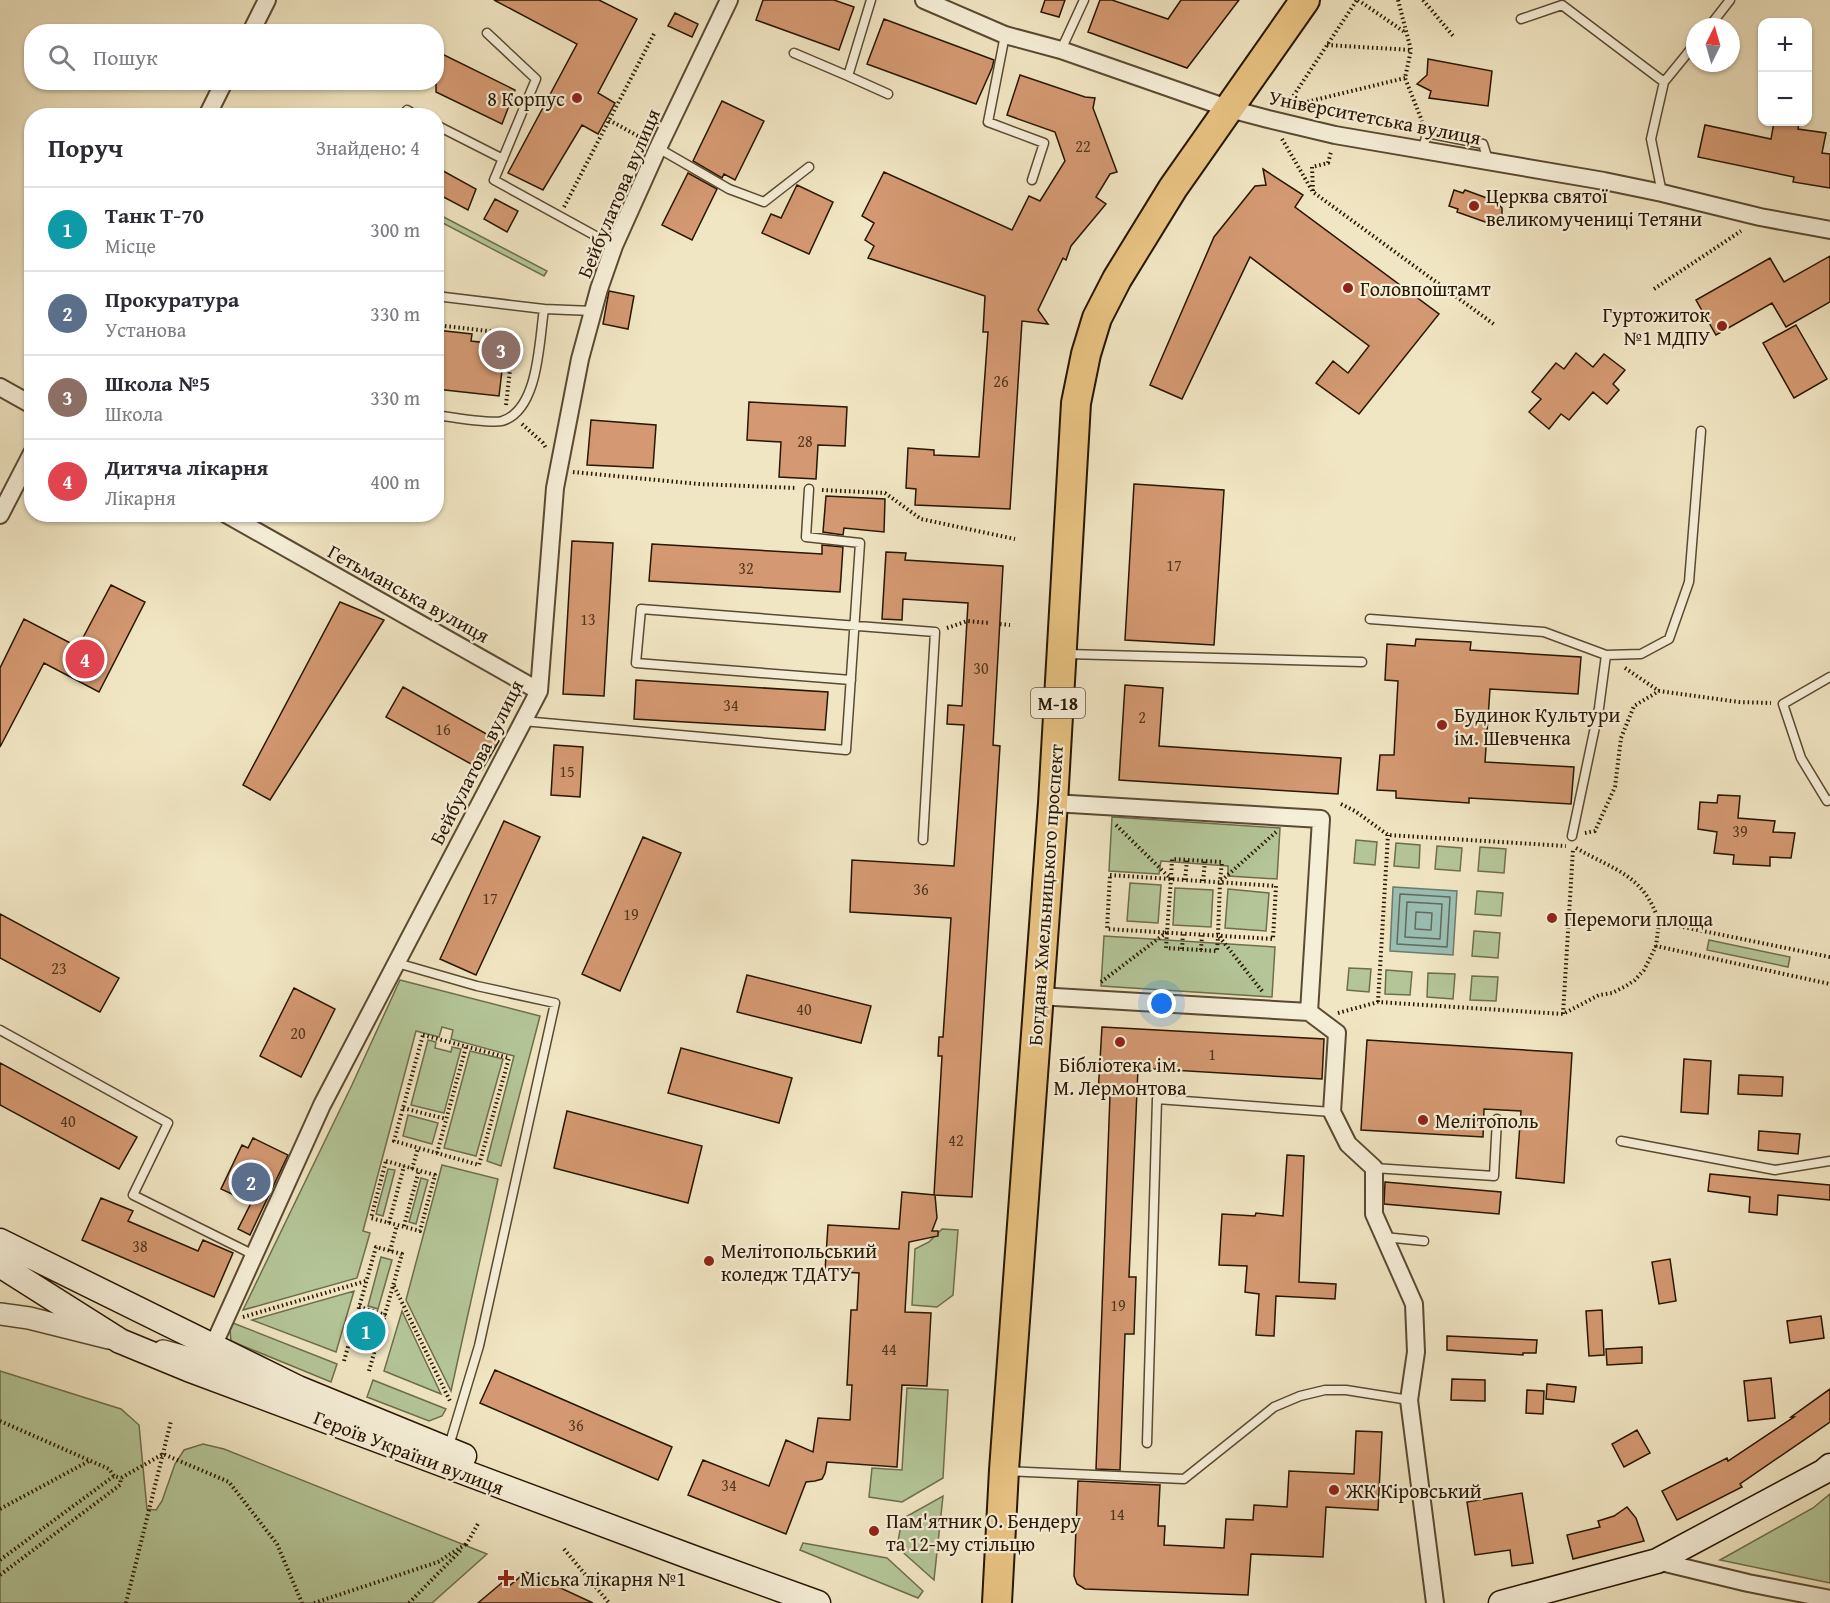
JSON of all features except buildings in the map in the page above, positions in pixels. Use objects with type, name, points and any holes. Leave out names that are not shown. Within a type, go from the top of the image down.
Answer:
[{"type":"highway","name":"Богдана Хмельницького проспект","points":[[997,1603],[1004,1470],[1053,802],[1076,403],[1097,318],[1117,279],[1173,188],[1305,0]]},
{"type":"main road","name":"Героїв України вулиця","points":[[0,1241],[206,1360],[699,1560],[818,1603]]},
{"type":"main road","name":"Героїв України вулиця","points":[[0,1265],[120,1341],[206,1360],[298,1388],[448,1449],[699,1560]]},
{"type":"main road","points":[[1501,1603],[1657,1561],[1812,1478],[1830,1466]]},
{"type":"street","points":[[254,24],[267,0]]},
{"type":"street","name":"Бейбулатова вулиця","points":[[206,1360],[322,1106],[539,691],[555,488],[580,359],[593,311],[614,246],[729,0]]},
{"type":"street","name":"Університетська вулиця","points":[[924,0],[1005,34],[1061,50],[1230,109],[1335,135],[1425,141],[1488,160],[1662,193],[1760,218],[1830,230]]},
{"type":"street","points":[[211,108],[220,90]]},
{"type":"street","points":[[0,387],[24,400]]},
{"type":"street","points":[[0,515],[24,468]]},
{"type":"street","name":"Гетьманська вулиця","points":[[240,522],[539,691]]},
{"type":"street","points":[[1053,802],[1321,819],[1309,1012]]},
{"type":"street","points":[[1038,996],[1309,1012],[1337,1033],[1332,1112],[1348,1144],[1374,1168],[1374,1214],[1414,1304],[1416,1352],[1409,1400],[1435,1603]]},
{"type":"street","points":[[0,1314],[29,1318],[120,1341]]},
{"type":"street","points":[[1657,1561],[1748,1583],[1830,1599]]},
{"type":"lane","points":[[848,76],[871,0]]},
{"type":"lane","points":[[1061,50],[1084,0]]},
{"type":"lane","points":[[1715,18],[1730,0]]},
{"type":"lane","points":[[1521,20],[1562,5],[1664,82]]},
{"type":"lane","points":[[486,33],[536,79],[494,180],[614,246]]},
{"type":"lane","points":[[1005,34],[987,122],[1044,142],[1032,180]]},
{"type":"lane","points":[[794,53],[888,94]]},
{"type":"lane","points":[[1662,193],[1651,139],[1664,82],[1686,55]]},
{"type":"lane","points":[[444,129],[503,159]]},
{"type":"lane","points":[[658,148],[729,189],[764,202],[809,167]]},
{"type":"lane","points":[[444,297],[544,309],[593,311]]},
{"type":"lane","points":[[444,416],[500,422],[523,406],[531,390],[544,309]]},
{"type":"lane","points":[[1370,619],[1544,632],[1606,655],[1641,654],[1669,639],[1689,582],[1701,431]]},
{"type":"lane","points":[[523,721],[846,750],[860,543],[806,537],[809,489]]},
{"type":"lane","points":[[851,680],[636,663],[641,609],[935,632],[922,840]]},
{"type":"lane","points":[[1060,654],[1362,662]]},
{"type":"lane","points":[[1572,836],[1599,708],[1606,655]]},
{"type":"lane","points":[[1830,677],[1784,704],[1801,758],[1827,801],[1830,800]]},
{"type":"lane","points":[[397,963],[477,986],[555,1003],[479,1346],[448,1449]]},
{"type":"lane","points":[[0,1030],[168,1124],[133,1195],[254,1255]]},
{"type":"lane","points":[[1147,1443],[1157,1098],[1332,1112]]},
{"type":"lane","points":[[1374,1168],[1494,1176],[1497,1119]]},
{"type":"lane","points":[[1621,1141],[1776,1170],[1830,1161]]},
{"type":"lane","points":[[1384,1236],[1424,1241]]},
{"type":"lane","points":[[1004,1470],[1184,1479],[1274,1407],[1300,1396],[1325,1390],[1346,1390],[1409,1400]]},
{"type":"path","points":[[1405,78],[1286,107],[1358,0],[1407,33]]},
{"type":"path","points":[[1398,0],[1411,50],[1405,78],[1425,141]]},
{"type":"path","points":[[1423,0],[1454,37]]},
{"type":"path","points":[[559,216],[655,32]]},
{"type":"path","points":[[1327,45],[1411,50]]},
{"type":"path","points":[[609,120],[658,148]]},
{"type":"path","points":[[1313,192],[1312,167],[1328,163],[1335,135]]},
{"type":"path","points":[[1280,136],[1313,192],[1495,325]]},
{"type":"path","points":[[1654,289],[1760,218]]},
{"type":"path","points":[[444,326],[514,334],[505,409]]},
{"type":"path","points":[[533,435],[543,444]]},
{"type":"path","points":[[559,471],[699,484],[885,493],[921,519],[1015,539]]},
{"type":"path","points":[[935,632],[967,621],[990,623]]},
{"type":"path","points":[[1000,624],[1010,625]]},
{"type":"path","points":[[1606,655],[1659,692],[1739,702],[1784,704]]},
{"type":"path","points":[[1572,836],[1594,831],[1615,788],[1621,738],[1634,706],[1659,692]]},
{"type":"path","points":[[1341,804],[1355,811],[1388,835],[1573,847],[1608,867],[1621,871],[1635,881],[1654,906],[1659,922],[1656,946],[1644,970],[1635,980],[1619,989],[1599,995],[1563,1014],[1378,1002],[1344,1011]]},
{"type":"path","points":[[1095,805],[1171,879]]},
{"type":"path","points":[[1220,882],[1292,818]]},
{"type":"path","points":[[1378,1002],[1388,835]]},
{"type":"path","points":[[1563,1014],[1573,847]]},
{"type":"path","points":[[1172,859],[1222,862],[1217,951],[1166,948],[1171,879],[1172,859]]},
{"type":"path","points":[[1185,880],[1187,860]]},
{"type":"path","points":[[1203,881],[1205,861]]},
{"type":"path","points":[[1110,875],[1185,880],[1276,886],[1273,939],[1107,929],[1110,875]]},
{"type":"path","points":[[1659,922],[1830,957]]},
{"type":"path","points":[[1081,997],[1167,932]]},
{"type":"path","points":[[1182,949],[1183,933]]},
{"type":"path","points":[[1201,950],[1202,934]]},
{"type":"path","points":[[1218,936],[1277,1010]]},
{"type":"path","points":[[1656,946],[1830,984]]},
{"type":"path","points":[[423,1035],[509,1058],[479,1165],[394,1141],[404,1108],[423,1035]]},
{"type":"path","points":[[437,1153],[466,1047]]},
{"type":"path","points":[[404,1108],[446,1119]]},
{"type":"path","points":[[412,1168],[418,1148]]},
{"type":"path","points":[[386,1161],[404,1166],[435,1175],[420,1231],[371,1218],[386,1161]]},
{"type":"path","points":[[389,1222],[404,1166]]},
{"type":"path","points":[[404,1226],[419,1170]]},
{"type":"path","points":[[390,1251],[397,1225]]},
{"type":"path","points":[[344,1361],[376,1247],[402,1254],[369,1371]]},
{"type":"path","points":[[236,1319],[366,1281]]},
{"type":"path","points":[[394,1285],[451,1402]]},
{"type":"path","points":[[360,1307],[386,1315]]},
{"type":"path","points":[[0,1421],[90,1460],[121,1478],[164,1454]]},
{"type":"path","points":[[126,1603],[171,1421]]},
{"type":"path","points":[[164,1454],[229,1482],[277,1544],[302,1603]]},
{"type":"path","points":[[0,1509],[90,1460]]},
{"type":"path","points":[[0,1560],[114,1476]]},
{"type":"path","points":[[0,1575],[120,1485],[121,1478]]},
{"type":"path","points":[[409,1603],[466,1545],[479,1522]]},
{"type":"path","points":[[314,1603],[438,1562],[466,1545]]},
{"type":"path","points":[[564,1549],[609,1603]]},
{"type":"green space","points":[[444,217],[547,271],[544,276],[444,224]]},
{"type":"green space","points":[[1112,817],[1280,828],[1277,879],[1228,876],[1228,866],[1161,861],[1159,874],[1109,871]]},
{"type":"green space","points":[[1356,840],[1377,842],[1375,865],[1354,863]]},
{"type":"green space","points":[[1396,843],[1420,845],[1419,868],[1394,866]]},
{"type":"green space","points":[[1437,846],[1462,848],[1460,871],[1435,869]]},
{"type":"green space","points":[[1480,847],[1506,849],[1504,873],[1478,871]]},
{"type":"green space","points":[[1130,883],[1161,885],[1158,923],[1127,921]]},
{"type":"green space","points":[[1175,888],[1213,890],[1211,927],[1173,925]]},
{"type":"green space","points":[[1228,889],[1269,893],[1266,931],[1225,928]]},
{"type":"green space","points":[[1477,891],[1503,893],[1501,916],[1475,914]]},
{"type":"green space","points":[[1474,931],[1500,933],[1498,958],[1472,956]]},
{"type":"green space","points":[[1104,936],[1275,947],[1272,997],[1101,986]]},
{"type":"green space","points":[[1709,940],[1790,957],[1788,967],[1707,950]]},
{"type":"green space","points":[[1349,968],[1371,969],[1369,992],[1347,990]]},
{"type":"green space","points":[[1386,970],[1412,972],[1410,995],[1385,994]]},
{"type":"green space","points":[[1428,973],[1455,974],[1453,999],[1427,997]]},
{"type":"green space","points":[[1472,976],[1498,977],[1496,1001],[1470,1000]]},
{"type":"green space","points":[[400,980],[540,1016],[501,1166],[487,1161],[514,1056],[451,1039],[453,1030],[442,1027],[439,1037],[416,1031],[363,1231],[370,1233],[357,1278],[243,1310],[351,1087]]},
{"type":"green space","points":[[428,1040],[436,1042],[435,1048],[451,1052],[452,1047],[461,1049],[444,1113],[411,1105]]},
{"type":"green space","points":[[470,1051],[503,1059],[476,1156],[444,1148]]},
{"type":"green space","points":[[408,1115],[438,1123],[432,1144],[403,1136]]},
{"type":"green space","points":[[442,1165],[498,1179],[451,1391],[406,1300]]},
{"type":"green space","points":[[388,1169],[395,1170],[383,1216],[376,1214]]},
{"type":"green space","points":[[421,1178],[428,1180],[416,1224],[409,1222]]},
{"type":"green space","points":[[942,1229],[958,1230],[953,1295],[937,1307],[912,1305],[915,1249],[929,1242]]},
{"type":"green space","points":[[381,1257],[392,1260],[378,1309],[368,1306]]},
{"type":"green space","points":[[354,1291],[336,1352],[252,1320]]},
{"type":"green space","points":[[402,1311],[441,1394],[384,1371]]},
{"type":"green space","points":[[233,1323],[337,1364],[331,1382],[231,1341],[230,1330]]},
{"type":"green space","points":[[0,1371],[121,1409],[139,1425],[147,1509],[156,1510],[162,1501],[175,1464],[184,1450],[203,1444],[224,1449],[487,1554],[432,1603],[0,1603]]},
{"type":"green space","points":[[373,1380],[446,1409],[442,1416],[429,1421],[367,1397]]},
{"type":"green space","points":[[907,1388],[948,1390],[943,1478],[902,1502],[869,1497],[872,1468],[902,1470]]},
{"type":"green space","points":[[1830,1494],[1830,1583],[1720,1560],[1813,1508]]},
{"type":"green space","points":[[943,1496],[934,1580],[897,1547],[902,1519]]},
{"type":"green space","points":[[803,1543],[887,1558],[923,1591],[918,1598],[800,1550]]},
{"type":"water","points":[[1393,887],[1457,891],[1453,955],[1390,951]]},
{"type":"place","name":"8 Корпус","points":[[577,98]]},
{"type":"place","name":"Церква святої великомучениці Тетяни","points":[[1474,206]]},
{"type":"place","name":"Головпоштамт","points":[[1348,288]]},
{"type":"place","name":"Гуртожиток №1 МДПУ","points":[[1722,326]]},
{"type":"place","name":"Школа №5","points":[[501,350]]},
{"type":"place","name":"Дитяча лікарня","points":[[85,659]]},
{"type":"place","name":"Будинок Культури ім. Шевченка","points":[[1442,725]]},
{"type":"place","name":"Перемоги площа","points":[[1552,918]]},
{"type":"place","name":"Бібліотека ім. М. Лермонтова","points":[[1120,1042]]},
{"type":"place","name":"Мелітополь","points":[[1423,1120]]},
{"type":"place","name":"Прокуратура","points":[[251,1182]]},
{"type":"place","name":"Мелітопольський коледж ТДАТУ","points":[[709,1261]]},
{"type":"place","name":"Танк Т-70","points":[[366,1331]]},
{"type":"place","name":"ЖК Кіровський","points":[[1334,1490]]},
{"type":"place","name":"Пам'ятник О. Бендеру та 12-му стільцю","points":[[874,1531]]},
{"type":"place","name":"Міська лікарня №1","points":[[506,1578]]}]
